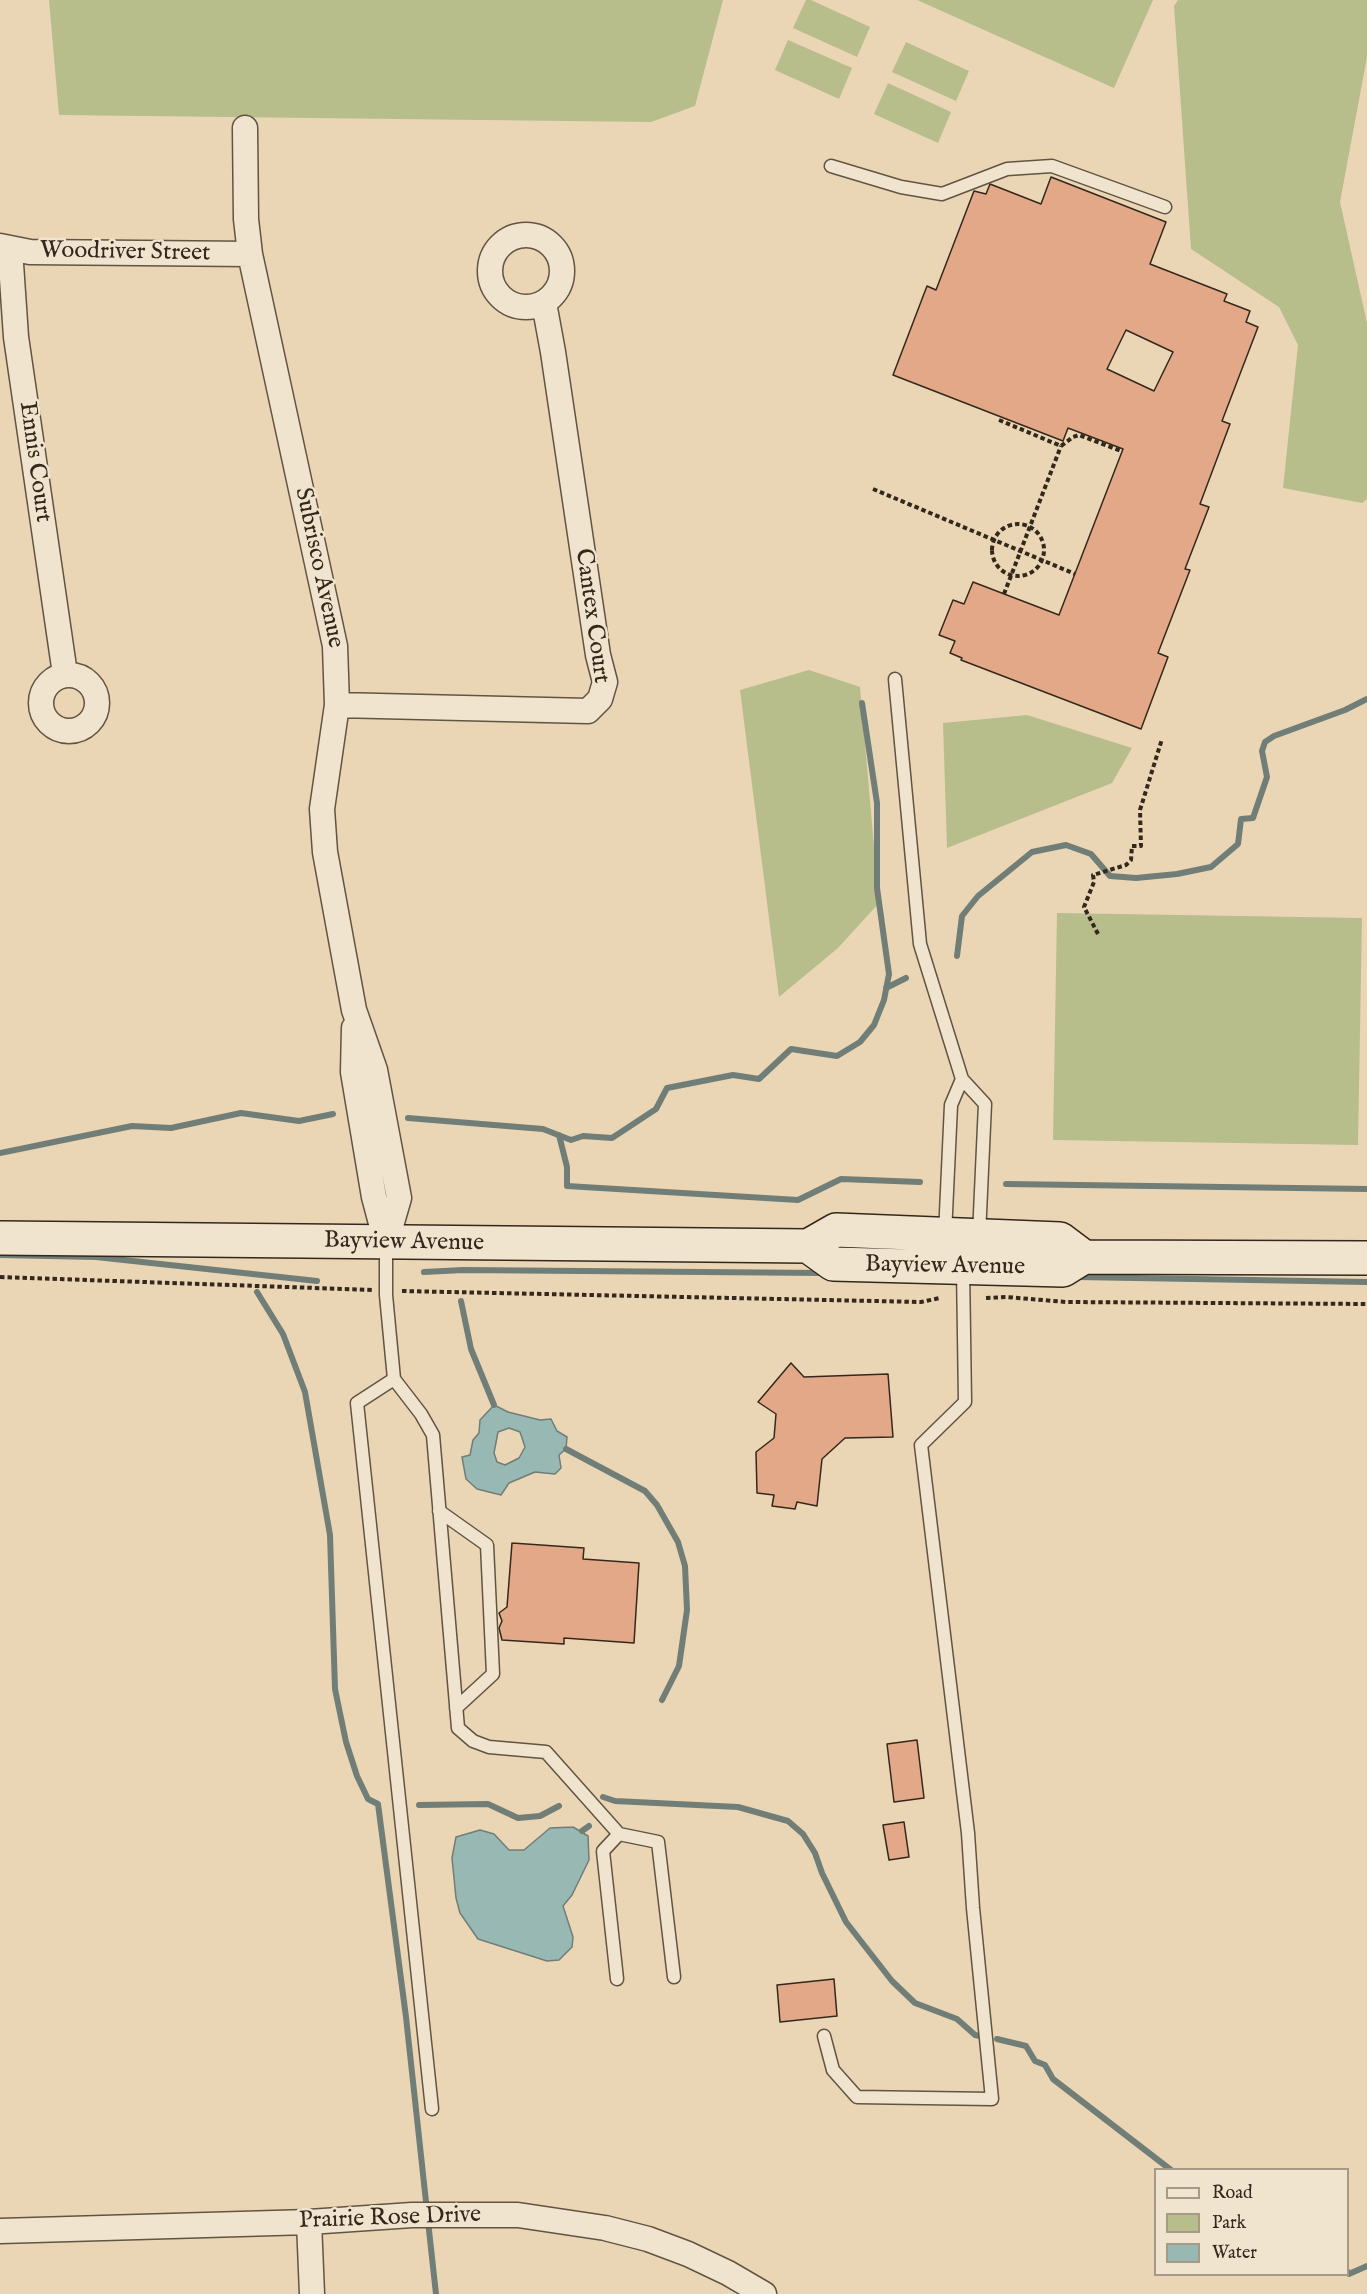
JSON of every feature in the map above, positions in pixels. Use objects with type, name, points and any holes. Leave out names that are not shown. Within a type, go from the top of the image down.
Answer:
[{"type":"main road","name":"Bayview Avenue","points":[[0,1238],[808,1246],[833,1264],[1060,1239],[1084,1257],[1367,1258]]},
{"type":"street","name":"Subrisco Avenue","points":[[245,128],[246,219],[250,254],[335,646],[337,705],[322,809],[323,831],[331,890],[354,1010],[353,1072],[374,1197],[386,1243]]},
{"type":"street","name":"Woodriver Street","points":[[5,248],[30,252],[250,254]]},
{"type":"street","name":"Ennis Court","points":[[5,248],[65,674]]},
{"type":"street","name":"Cantex Court","points":[[337,705],[588,711],[600,699],[605,682],[598,656],[544,303]]},
{"type":"street","name":"Prairie Rose Drive","points":[[0,2231],[309,2222],[437,2215],[519,2215],[562,2220],[648,2239],[718,2268],[764,2294]]},
{"type":"street","points":[[309,2222],[312,2294]]},
{"type":"lane","points":[[831,166],[901,187],[942,194],[1007,169],[1052,166],[1165,207]]},
{"type":"lane","points":[[895,679],[920,944],[962,1079],[985,1104],[966,1248]]},
{"type":"lane","points":[[824,2036],[833,2070],[857,2097],[992,2099],[968,1833],[921,1445],[965,1402],[966,1248],[951,1106],[962,1079]]},
{"type":"lane","points":[[386,1243],[386,1295],[394,1379],[421,1414],[433,1435],[458,1728],[473,1741],[489,1747],[546,1752],[619,1834],[658,1842],[674,1977]]},
{"type":"lane","points":[[394,1379],[357,1403],[432,2109]]},
{"type":"lane","points":[[439,1510],[486,1545],[493,1674],[456,1708]]},
{"type":"lane","points":[[617,1979],[603,1851],[619,1834]]},
{"type":"path","points":[[999,420],[1061,446]]},
{"type":"path","points":[[1004,594],[1019,550],[1061,446],[1072,437],[1079,435],[1121,451]]},
{"type":"path","points":[[873,489],[1075,574]]},
{"type":"path","points":[[1016,524],[1029,526],[1039,535],[1044,547],[1042,560],[1035,571],[1023,576],[1010,576],[994,561],[992,551],[994,540],[1002,529],[1016,524]]},
{"type":"path","points":[[1098,934],[1084,907],[1094,882],[1093,875],[1126,865],[1131,860],[1132,846],[1141,846],[1140,810],[1162,739]]},
{"type":"path","points":[[0,1277],[378,1291]]},
{"type":"path","points":[[399,1291],[921,1302],[940,1298]]},
{"type":"path","points":[[987,1298],[1006,1297],[1066,1302],[1367,1304]]},
{"type":"green space","points":[[49,0],[723,0],[695,106],[651,122],[59,115]]},
{"type":"green space","points":[[806,0],[811,0],[870,27],[857,57],[793,28]]},
{"type":"green space","points":[[917,0],[1153,0],[1114,88]]},
{"type":"green space","points":[[1178,0],[1367,0],[1367,57],[1340,202],[1367,323],[1367,499],[1362,503],[1283,488],[1298,345],[1279,307],[1191,249],[1174,6]]},
{"type":"green space","points":[[788,40],[852,68],[839,99],[775,70]]},
{"type":"green space","points":[[906,42],[969,71],[956,101],[892,72]]},
{"type":"green space","points":[[888,83],[951,112],[938,143],[874,114]]},
{"type":"green space","points":[[809,670],[860,687],[879,903],[838,948],[779,997],[740,690]]},
{"type":"green space","points":[[1027,715],[1132,748],[1112,783],[947,848],[943,723]]},
{"type":"green space","points":[[1057,913],[1362,918],[1358,1145],[1053,1140]]},
{"type":"water","points":[[494,1405],[508,1412],[540,1420],[551,1419],[557,1431],[567,1437],[566,1449],[559,1455],[561,1468],[555,1474],[535,1472],[509,1483],[501,1495],[477,1489],[466,1479],[462,1457],[470,1455],[473,1440],[479,1433],[480,1420]],"holes":[[[509,1428],[520,1432],[525,1447],[519,1458],[505,1465],[497,1462],[494,1453],[498,1432]]]},
{"type":"water","points":[[573,1827],[588,1836],[589,1860],[572,1895],[563,1906],[573,1937],[572,1947],[559,1960],[547,1961],[478,1939],[460,1913],[456,1898],[452,1858],[456,1837],[480,1830],[494,1834],[509,1850],[524,1850],[550,1828]]},
{"type":"building","points":[[1051,177],[1166,222],[1150,264],[1227,294],[1224,301],[1250,311],[1246,322],[1258,327],[1222,421],[1230,424],[1200,504],[1209,507],[1185,569],[1190,570],[1158,653],[1168,657],[1141,729],[961,660],[962,658],[950,653],[955,641],[939,635],[953,600],[964,604],[973,582],[1059,615],[1123,449],[1068,428],[1063,441],[893,375],[927,286],[936,290],[974,191],[986,194],[990,184],[1041,204]],"holes":[[[1126,330],[1173,352],[1154,391],[1107,369]]]},
{"type":"building","points":[[791,1363],[804,1377],[888,1374],[893,1437],[845,1438],[822,1459],[817,1506],[797,1502],[795,1509],[772,1506],[774,1495],[757,1493],[756,1452],[774,1438],[776,1414],[758,1402]]},
{"type":"building","points":[[512,1543],[584,1548],[583,1559],[639,1563],[634,1643],[564,1638],[564,1644],[502,1640],[499,1628],[502,1621],[499,1613],[507,1607]]},
{"type":"building","points":[[917,1740],[924,1798],[894,1802],[887,1744]]},
{"type":"building","points":[[904,1822],[909,1857],[889,1860],[883,1825]]},
{"type":"building","points":[[834,1979],[837,2016],[780,2022],[777,1985]]},
{"type":"waterway","points":[[957,956],[962,916],[978,896],[1032,852],[1066,845],[1091,854],[1110,876],[1136,878],[1177,874],[1211,867],[1238,844],[1241,819],[1253,818],[1267,777],[1262,751],[1265,742],[1274,736],[1345,710],[1367,699]]},
{"type":"waterway","points":[[408,1118],[543,1129],[571,1140],[583,1136],[612,1138],[656,1109],[667,1088],[733,1075],[759,1079],[791,1049],[837,1056],[860,1042],[874,1025],[884,1000],[889,974],[877,888],[877,803],[862,703]]},
{"type":"waterway","points":[[886,988],[906,978]]},
{"type":"waterway","points":[[0,1153],[132,1126],[171,1128],[241,1113],[299,1121],[333,1114]]},
{"type":"waterway","points":[[559,1135],[567,1167],[567,1186],[798,1200],[841,1179],[920,1182]]},
{"type":"waterway","points":[[1006,1184],[1367,1189]]},
{"type":"waterway","points":[[0,1255],[96,1257],[317,1281]]},
{"type":"waterway","points":[[424,1272],[463,1270],[822,1273]]},
{"type":"waterway","points":[[1077,1277],[1367,1282]]},
{"type":"waterway","points":[[257,1292],[283,1334],[305,1392],[330,1535],[335,1689],[346,1742],[357,1776],[368,1799],[378,1804],[406,2017],[427,2211]]},
{"type":"waterway","points":[[461,1301],[471,1349],[494,1405]]},
{"type":"waterway","points":[[566,1449],[645,1491],[657,1505],[678,1542],[685,1566],[687,1610],[679,1666],[662,1700]]},
{"type":"waterway","points":[[603,1797],[615,1801],[738,1807],[788,1821],[803,1834],[815,1853],[822,1873],[846,1922],[892,1981],[915,2003],[957,2019],[975,2035],[980,2036]]},
{"type":"waterway","points":[[419,1805],[488,1804],[518,1818],[540,1816],[559,1806]]},
{"type":"waterway","points":[[582,1831],[589,1826]]},
{"type":"waterway","points":[[997,2039],[1026,2046],[1035,2061],[1045,2065],[1053,2079],[1168,2168]]},
{"type":"waterway","points":[[428,2221],[436,2294]]},
{"type":"waterway","points":[[1349,2274],[1367,2266]]}]
